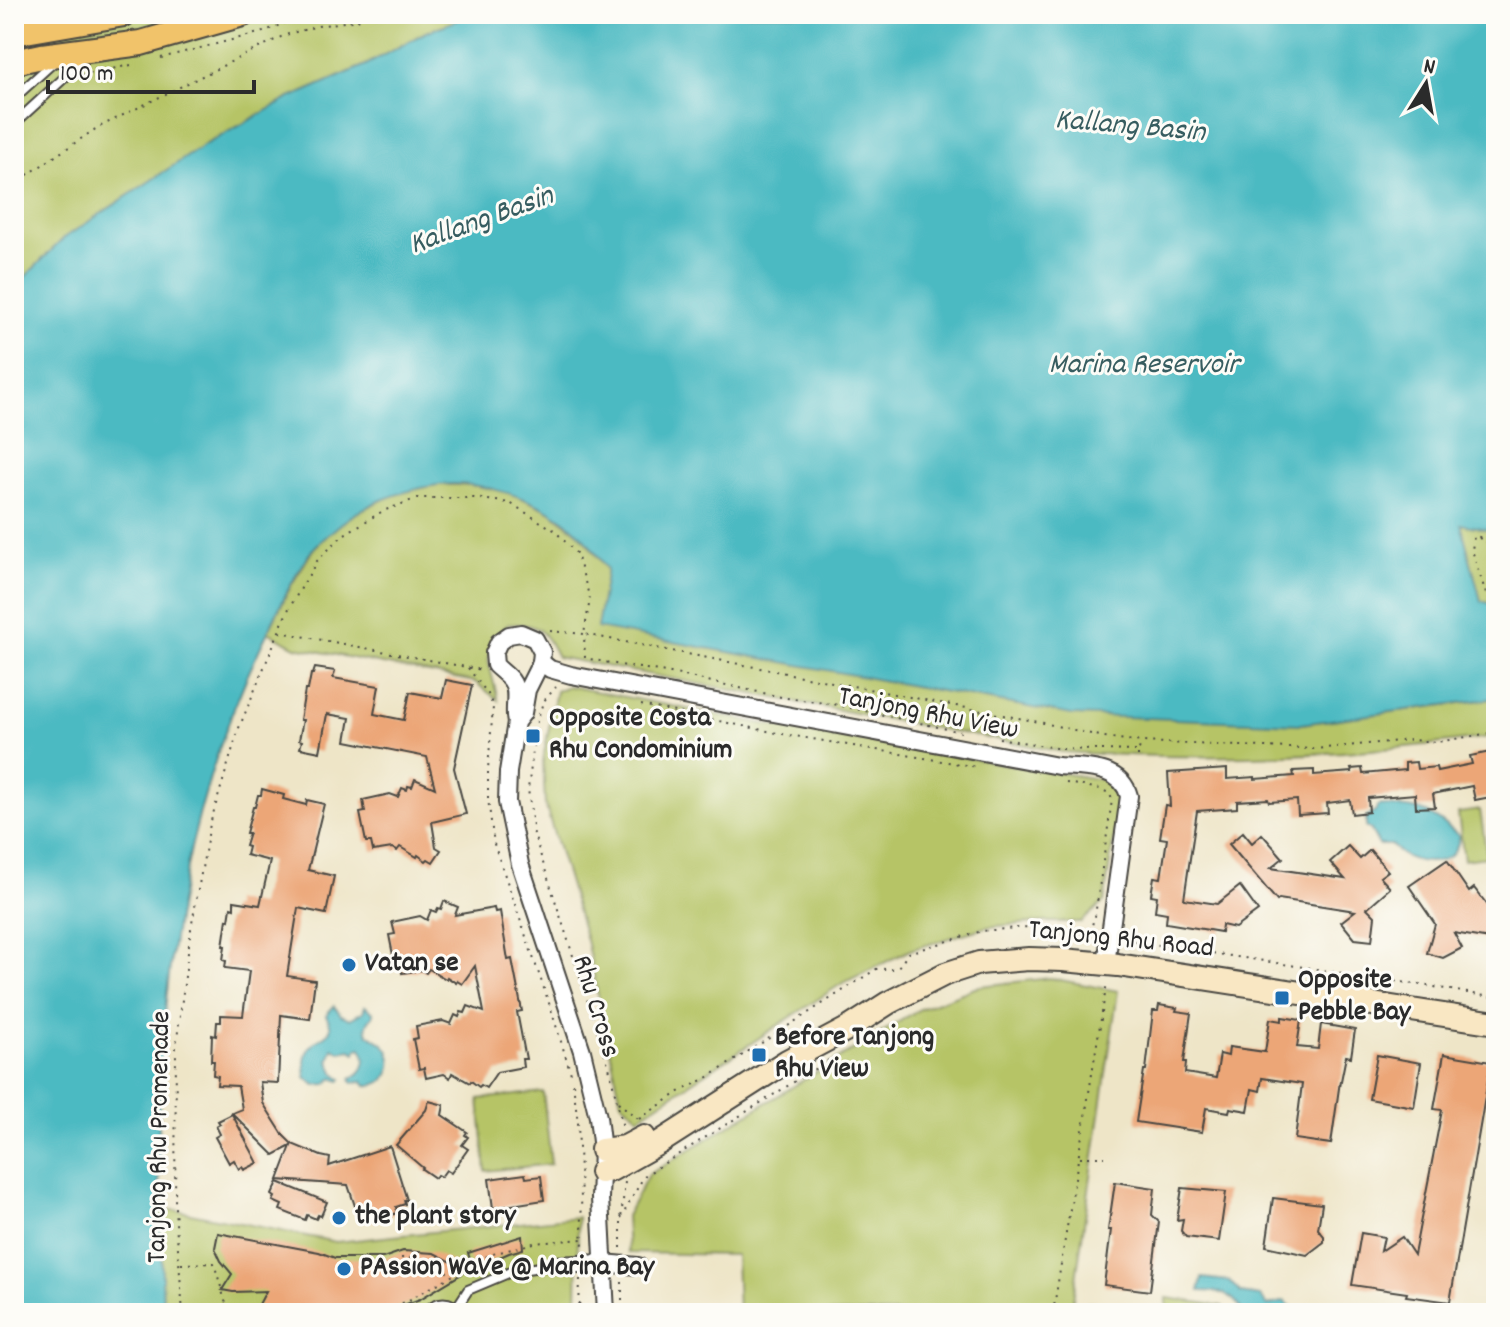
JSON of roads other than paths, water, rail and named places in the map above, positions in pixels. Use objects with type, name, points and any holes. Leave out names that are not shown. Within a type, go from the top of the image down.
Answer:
[{"type":"main road","points":[[14,33],[124,14]]},
{"type":"main road","points":[[14,62],[141,43],[243,14]]},
{"type":"street","name":"Rhu Cross","points":[[516,722],[523,713],[527,690],[541,662],[542,652],[535,639],[521,633],[509,635],[499,642],[494,653],[495,665],[512,681],[516,695],[507,802],[520,864],[582,1051],[598,1117],[606,1313]]},
{"type":"street","name":"Tanjong Rhu View","points":[[541,662],[550,669],[571,675],[1058,766],[1100,769],[1119,778],[1129,796],[1111,959]]},
{"type":"street","name":"Tanjong Rhu Road","points":[[602,1161],[611,1170],[656,1130],[793,1045],[931,968],[984,953],[1064,951],[1432,1006],[1496,1012]]},
{"type":"street","name":"Tanjong Rhu Road","points":[[1432,1006],[1496,1023]]},
{"type":"street","points":[[554,1265],[603,1263],[630,1266]]},
{"type":"lane","points":[[14,98],[75,52]]},
{"type":"lane","points":[[14,124],[64,78],[75,52]]},
{"type":"lane","points":[[426,1313],[439,1302],[451,1304],[459,1310],[468,1290],[513,1271],[554,1265]]},
{"type":"water","name":"Marina Reservoir","points":[[474,14],[1496,14],[1496,531],[1461,524],[1481,601],[1496,605],[1496,698],[1301,724],[1072,715],[597,628],[607,569],[581,535],[549,511],[509,493],[466,485],[426,487],[386,498],[341,524],[304,561],[239,696],[204,798],[180,904],[165,1012],[159,1128],[163,1313],[14,1313],[14,288],[64,238],[206,144],[288,99],[366,65],[426,32]]},
{"type":"water","points":[[1382,805],[1416,809],[1429,814],[1459,836],[1457,846],[1445,858],[1428,862],[1409,858],[1392,845],[1379,845],[1366,826],[1366,818]]},
{"type":"water","points":[[334,1006],[341,1015],[350,1019],[363,1012],[365,1006],[373,1012],[367,1030],[386,1047],[391,1063],[384,1080],[373,1085],[351,1081],[364,1066],[365,1057],[361,1048],[356,1053],[351,1050],[340,1052],[333,1048],[329,1061],[342,1079],[340,1081],[333,1078],[326,1084],[315,1085],[306,1077],[307,1052],[330,1031],[326,1015]]},
{"type":"water","points":[[1202,1278],[1229,1281],[1241,1293],[1260,1296],[1268,1306],[1284,1301],[1304,1313],[1244,1313],[1225,1294],[1199,1291]]},
{"type":"place","name":"Opposite Costa Rhu Condominium","points":[[533,736]]},
{"type":"place","name":"Vatan se","points":[[349,965]]},
{"type":"place","name":"Opposite Pebble Bay","points":[[1282,998]]},
{"type":"place","name":"Before Tanjong Rhu View","points":[[759,1055]]},
{"type":"place","name":"the plant story","points":[[339,1218]]},
{"type":"place","name":"PAssion WaVe @ Marina Bay","points":[[344,1269]]},
{"type":"water label","name":"Kallang Basin","points":[[1130,128]]},
{"type":"water label","name":"Kallang Basin","points":[[482,222]]}]
